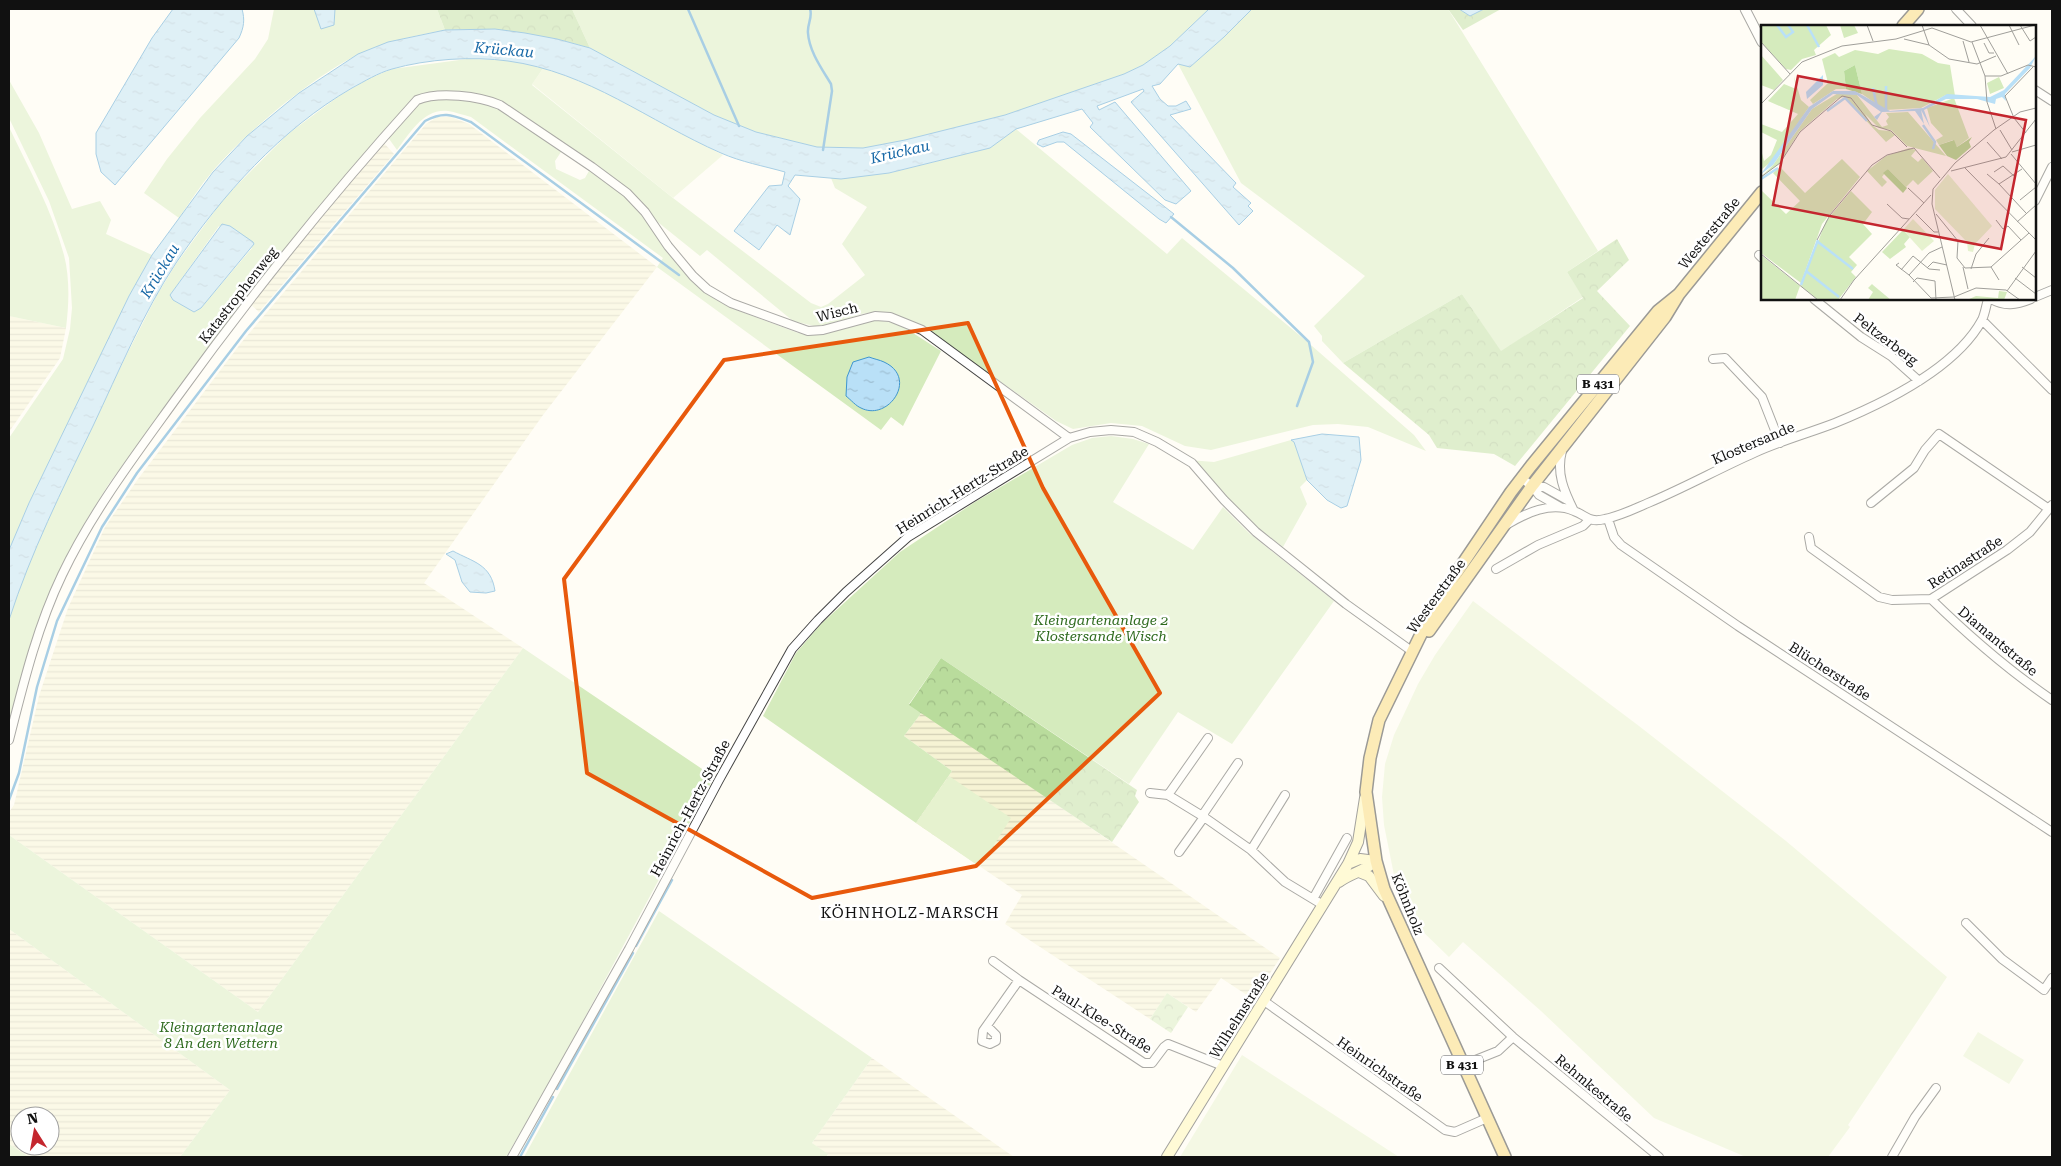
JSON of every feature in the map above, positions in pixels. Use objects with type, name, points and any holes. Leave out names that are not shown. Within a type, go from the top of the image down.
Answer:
[{"type":"main road","points":[[1904,25],[1918,9]]},
{"type":"main road","name":"Westerstraße","points":[[1413,652],[1456,596],[1532,486],[1665,317],[1679,294],[1761,193]]},
{"type":"main road","name":"Westerstraße","points":[[1413,652],[1447,587],[1521,478],[1658,311],[1679,294]]},
{"type":"main road","name":"Köhnholz","points":[[1413,652],[1380,720],[1370,758],[1366,792],[1376,861],[1384,889],[1393,910],[1462,1066],[1505,1157]]},
{"type":"main road","name":"Wilhelmstraße","points":[[1167,1157],[1348,864],[1358,842],[1366,792]]},
{"type":"main road","points":[[1348,864],[1360,859],[1376,861]]},
{"type":"main road","name":"Wilhelmstraße","points":[[1334,886],[1348,875],[1359,872],[1376,861]]},
{"type":"main road","points":[[1359,872],[1369,876],[1393,910]]},
{"type":"street","points":[[1745,9],[1761,40]]},
{"type":"street","points":[[1956,9],[1971,25]]},
{"type":"street","points":[[2036,91],[2052,101]]},
{"type":"street","name":"Katastrophenweg","points":[[9,740],[39,631],[51,601],[76,550],[112,487],[235,317],[382,138],[417,100],[434,96],[466,97],[490,101],[500,105],[627,193]]},
{"type":"street","points":[[2036,199],[2052,167]]},
{"type":"street","name":"Wisch","points":[[627,193],[645,212],[668,246],[694,276],[707,289],[730,303],[808,331],[823,330],[875,316],[890,317],[908,323],[922,330],[1069,438]]},
{"type":"street","points":[[2036,297],[2052,290]]},
{"type":"street","name":"Peltzerberg","points":[[1815,300],[1861,337],[1891,356],[1919,381]]},
{"type":"street","name":"Klostersande","points":[[1496,569],[1538,545],[1583,526],[1589,520],[1608,518],[1682,489],[1755,452],[1837,422],[1919,381],[1952,358],[1968,342],[1982,320],[1990,300]]},
{"type":"street","points":[[1993,300],[2008,305],[2019,304],[2029,300]]},
{"type":"street","points":[[1982,320],[2052,390]]},
{"type":"street","points":[[1712,359],[1725,358],[1762,397],[1780,443]]},
{"type":"street","name":"Heinrich-Hertz-Straße","points":[[512,1157],[629,949],[719,780],[792,649],[846,592],[908,537],[1069,438],[1090,432],[1111,430],[1134,432],[1157,442],[1192,463],[1224,500],[1256,532],[1346,604],[1413,652]]},
{"type":"street","points":[[1871,503],[1914,468],[1925,450],[1939,434],[2051,507]]},
{"type":"street","points":[[1563,446],[1560,473],[1564,492],[1574,511]]},
{"type":"street","points":[[1521,478],[1532,486],[1538,495],[1562,508]]},
{"type":"street","points":[[1532,486],[1544,487],[1569,501]]},
{"type":"street","name":"Retinastraße","points":[[1809,537],[1811,548],[1879,597],[1892,600],[1931,599],[2007,550],[2030,532],[2051,507]]},
{"type":"street","points":[[1504,526],[1535,511],[1549,508],[1562,508],[1574,511],[1589,520]]},
{"type":"street","name":"Blücherstraße","points":[[1608,518],[1614,537],[1621,545],[1738,626],[2052,832]]},
{"type":"street","name":"Diamantstraße","points":[[1931,599],[1978,644],[2017,676],[2052,700]]},
{"type":"street","points":[[1168,795],[1208,738]]},
{"type":"street","points":[[1179,852],[1238,763]]},
{"type":"street","points":[[1150,793],[1168,795],[1204,817],[1251,850],[1285,882],[1323,906]]},
{"type":"street","points":[[1251,850],[1285,795]]},
{"type":"street","points":[[1313,899],[1348,838]]},
{"type":"street","points":[[1966,923],[2002,959],[2044,990],[2052,978]]},
{"type":"street","name":"Paul-Klee-Straße","points":[[993,960],[1019,980],[1144,1063],[1152,1063],[1164,1046],[1168,1044],[1223,1066]]},
{"type":"street","name":"Rehmkestraße","points":[[1439,968],[1513,1036],[1659,1157]]},
{"type":"street","points":[[987,1026],[1019,980]]},
{"type":"street","name":"Heinrichstraße","points":[[1264,1002],[1445,1130],[1455,1132],[1487,1118]]},
{"type":"street","points":[[1462,1066],[1498,1051],[1513,1036]]},
{"type":"street","points":[[1892,1157],[1915,1117],[1936,1088]]},
{"type":"highlighted area","points":[[968,323],[1043,488],[1160,693],[976,866],[812,898],[587,773],[564,579],[724,360]]},
{"type":"shaded area","points":[[437,117],[451,117],[469,124],[657,267],[543,415],[424,583],[523,648],[258,1012],[9,835],[9,812],[14,805],[39,696],[68,608],[105,527],[138,479],[241,343],[426,124]]},
{"type":"shaded area","points":[[384,143],[394,154],[259,312],[249,303]]},
{"type":"shaded area","points":[[9,316],[66,328],[60,358],[9,432]]},
{"type":"shaded area","points":[[922,712],[1280,958],[1253,999],[1221,978],[1196,1012],[1167,993],[1150,1019],[1005,924],[1022,895],[916,823],[952,771],[904,736]]},
{"type":"shaded area","points":[[9,929],[230,1090],[180,1157],[29,1157],[27,1156],[60,1156],[60,1106],[10,1106],[10,1145]]},
{"type":"shaded area","points":[[872,1058],[1014,1157],[826,1157],[828,1155],[812,1143]]},
{"type":"green space","points":[[274,9],[437,9],[445,30],[378,46],[357,55],[319,78],[280,107],[226,156],[203,183],[179,218],[144,193],[167,159],[200,118],[255,59],[268,39]]},
{"type":"green space","points":[[437,9],[572,9],[590,48],[518,33],[483,30],[445,30]]},
{"type":"green space","points":[[572,9],[1209,9],[1170,46],[1143,65],[1124,74],[1005,115],[905,140],[863,148],[817,147],[756,132],[714,115],[590,48]]},
{"type":"green space","points":[[1252,9],[1448,9],[1598,251],[1567,272],[1583,297],[1501,352],[1462,294],[1343,363],[1322,341],[1322,336],[1314,326],[1365,276],[1241,183],[1178,64],[1190,67]]},
{"type":"green space","points":[[1448,9],[1459,9],[1470,16],[1484,9],[1501,9],[1463,30]]},
{"type":"green space","points":[[467,59],[505,60],[544,67],[532,85],[673,198],[811,303],[821,307],[828,304],[865,275],[842,244],[867,207],[835,188],[831,178],[890,173],[990,148],[1016,129],[1167,254],[1182,238],[1304,339],[1414,435],[1426,451],[1368,427],[1338,424],[1313,425],[1211,450],[1185,446],[1142,426],[1111,423],[1073,429],[1056,421],[921,325],[889,313],[874,312],[818,327],[793,321],[707,250],[700,256],[654,219],[647,210],[500,101],[477,95],[423,94],[416,97],[381,136],[233,315],[108,485],[86,521],[51,591],[36,628],[9,724],[9,620],[21,581],[46,522],[157,295],[176,264],[225,197],[288,134],[339,96],[370,78],[392,69]],"holes":[[[219,226],[252,248],[201,308],[194,312],[173,300],[170,295]]]},
{"type":"green space","points":[[544,67],[599,89],[723,155],[673,198],[532,84]]},
{"type":"green space","points":[[9,80],[39,133],[72,209],[100,201],[111,220],[106,234],[152,255],[129,296],[29,503],[9,550],[9,438],[63,359],[70,329],[72,308],[69,258],[49,201],[9,118]]},
{"type":"green space","points":[[432,99],[476,101],[501,108],[563,149],[555,161],[556,169],[580,180],[585,178],[590,169],[625,196],[643,214],[689,277],[729,307],[798,333],[825,334],[876,320],[899,324],[941,351],[903,426],[891,417],[881,430],[657,267],[663,258],[471,117],[448,111],[439,111],[432,114],[418,123],[397,150],[387,136],[416,105]]},
{"type":"green space","points":[[9,127],[47,206],[64,255],[68,292],[66,328],[9,316]]},
{"type":"green space","points":[[1617,239],[1629,260],[1597,291],[1630,326],[1515,466],[1494,454],[1437,448],[1429,435],[1343,363],[1462,294],[1501,351],[1583,298],[1567,272]]},
{"type":"green space","name":"Kleingartenanlage 2 Klostersande Wisch","points":[[1111,436],[1133,439],[1149,444],[1113,502],[1193,550],[1223,507],[1249,533],[1334,601],[1232,744],[1178,712],[1129,784],[941,658],[909,704],[922,712],[904,736],[952,771],[916,823],[763,716],[796,653],[821,624],[900,552],[975,502],[1072,445],[1092,438]]},
{"type":"green space","points":[[1291,440],[1294,442],[1307,480],[1300,487],[1307,504],[1283,547],[1257,528],[1189,460],[1214,462]]},
{"type":"green space","points":[[1473,601],[1639,726],[1786,841],[1947,977],[1848,1125],[1850,1127],[1828,1157],[1746,1157],[1654,1118],[1541,1011],[1463,942],[1449,957],[1418,927],[1409,908],[1405,905],[1397,890],[1384,825],[1382,797],[1385,764],[1394,735],[1418,684],[1435,655]]},
{"type":"green space","name":"Kleingartenanlage 8 An den Wettern","points":[[523,648],[714,777],[549,1084],[506,1157],[180,1157],[230,1090],[9,929],[9,835],[258,1012]]},
{"type":"green space","points":[[941,658],[1137,790],[1135,796],[1139,802],[1112,842],[909,705]]},
{"type":"green space","points":[[949,776],[1011,818],[980,867],[916,823]]},
{"type":"green space","points":[[659,911],[872,1058],[812,1143],[828,1154],[826,1157],[524,1157]]},
{"type":"green space","points":[[1167,993],[1188,1007],[1171,1033],[1150,1019]]},
{"type":"green space","points":[[1978,1032],[2024,1060],[2009,1084],[1963,1056]]},
{"type":"green space","points":[[1242,1055],[1399,1157],[1180,1157]]},
{"type":"green space","points":[[9,1144],[10,1156],[29,1157],[9,1157]]},
{"type":"water","points":[[173,9],[242,9],[244,20],[242,30],[239,38],[115,185],[101,172],[96,154],[96,133],[152,38]]},
{"type":"water","points":[[314,9],[335,9],[334,25],[321,29]]},
{"type":"water","name":"Krückau","points":[[1209,9],[1252,9],[1190,67],[1178,64],[1160,84],[1152,86],[1160,99],[1168,106],[1176,106],[1186,101],[1191,109],[1170,115],[1236,183],[1233,187],[1251,203],[1248,206],[1253,211],[1239,225],[1131,102],[1144,91],[1143,89],[1097,106],[1099,110],[1115,102],[1191,191],[1176,204],[1165,200],[1090,127],[1093,123],[1082,109],[1016,129],[990,148],[889,173],[841,179],[795,175],[788,186],[800,199],[790,235],[777,225],[759,250],[734,231],[769,186],[782,185],[785,172],[721,153],[618,99],[565,76],[537,67],[494,59],[450,59],[406,66],[372,77],[326,105],[277,143],[233,189],[176,263],[142,322],[59,498],[27,570],[9,620],[9,550],[29,503],[129,296],[152,255],[213,172],[247,136],[299,93],[358,54],[388,42],[445,30],[495,29],[525,33],[590,48],[714,115],[756,132],[817,147],[863,148],[905,140],[1005,115],[1124,74],[1143,65],[1170,46]]},
{"type":"water","points":[[1459,9],[1484,9],[1470,16]]},
{"type":"water","points":[[1063,132],[1071,134],[1174,214],[1166,223],[1159,219],[1064,142],[1057,142],[1043,147],[1037,144],[1039,140]]},
{"type":"water","points":[[222,224],[230,226],[254,244],[201,308],[194,312],[173,300],[170,295]]},
{"type":"water","points":[[869,357],[884,362],[894,369],[899,378],[896,396],[881,409],[871,411],[859,407],[846,396],[847,377],[853,362]]},
{"type":"water","points":[[1322,434],[1359,437],[1361,460],[1347,506],[1341,508],[1327,500],[1307,480],[1294,442],[1291,440]]},
{"type":"water","points":[[453,551],[474,561],[485,569],[490,575],[495,591],[486,593],[470,592],[462,582],[455,560],[446,554]]},
{"type":"waterway","points":[[688,9],[739,126]]},
{"type":"waterway","points":[[810,9],[809,40],[816,60],[831,84],[832,91],[823,150]]},
{"type":"waterway","points":[[9,800],[19,773],[37,687],[57,621],[102,527],[137,473],[246,331],[425,121],[438,116],[448,115],[471,122],[679,275]]},
{"type":"waterway","points":[[1171,217],[1233,268],[1309,342],[1313,362],[1297,406]]},
{"type":"waterway","points":[[636,946],[672,880]]},
{"type":"waterway","points":[[557,1089],[633,953]]},
{"type":"waterway","points":[[520,1157],[553,1097]]},
{"type":"district","name":"KÖHNHOLZ-MARSCH","points":[[910,913]]}]
